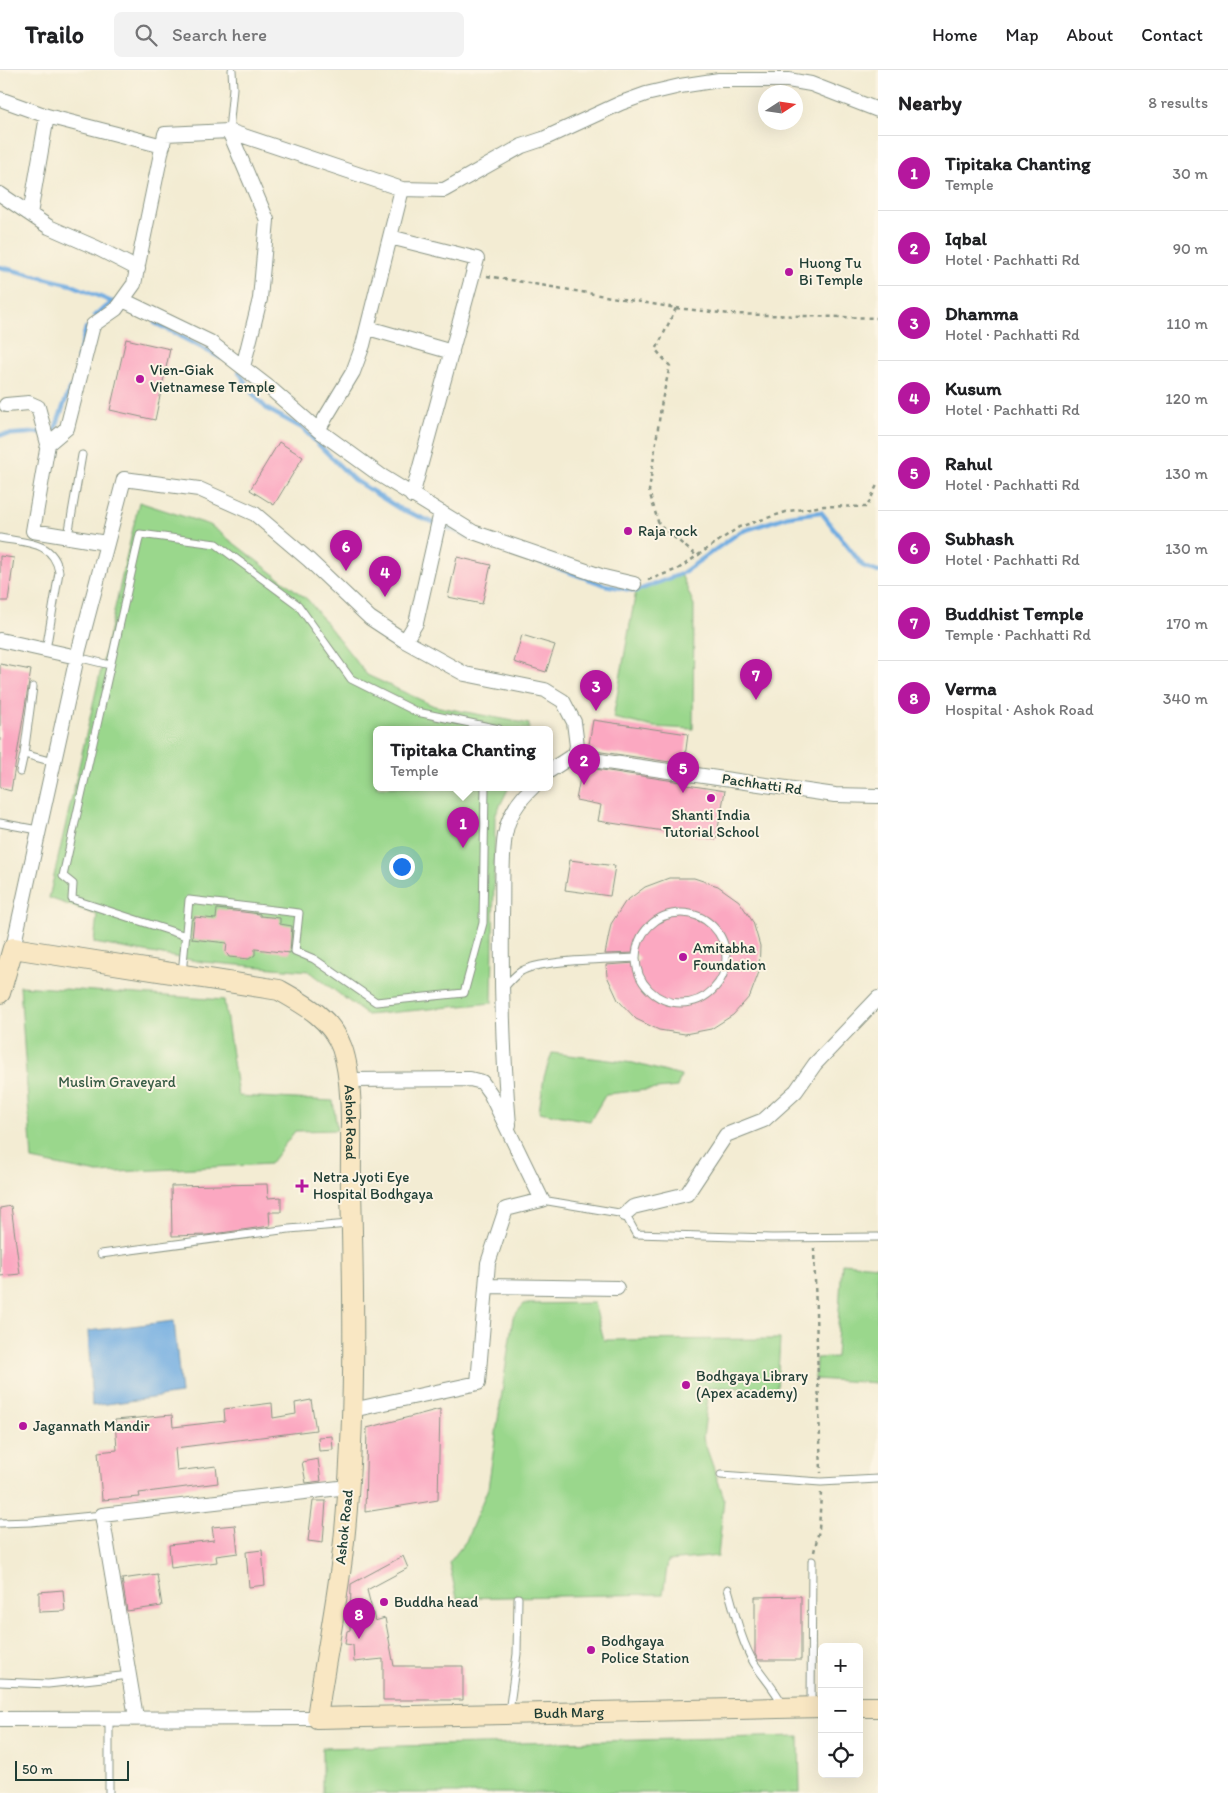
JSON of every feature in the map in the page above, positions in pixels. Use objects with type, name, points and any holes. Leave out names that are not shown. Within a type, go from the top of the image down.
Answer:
[{"type":"street","points":[[47,443],[67,428],[93,325],[120,305],[134,284],[166,134],[229,131],[402,189],[444,190],[522,146],[543,139],[620,103],[646,94],[719,80],[788,80],[811,84],[878,110]]},
{"type":"street","points":[[0,99],[47,116],[163,146]]},
{"type":"street","points":[[30,214],[47,116]]},
{"type":"street","points":[[229,131],[267,220],[260,299],[242,367]]},
{"type":"street","points":[[318,430],[353,372],[368,328],[402,189]]},
{"type":"street","points":[[0,194],[48,227],[97,248],[138,269]]},
{"type":"street","points":[[390,237],[477,259],[412,496]]},
{"type":"street","points":[[120,305],[210,342],[318,430],[412,496],[473,532],[604,577],[634,584]]},
{"type":"street","points":[[368,328],[452,352]]},
{"type":"street","points":[[6,405],[34,405],[38,407],[43,422],[47,443],[33,531],[106,543]]},
{"type":"street","points":[[0,992],[13,948],[77,657],[124,479],[199,489],[255,514],[310,560],[370,618],[405,641],[465,674],[545,690],[563,700],[574,722],[577,746],[575,754],[553,768]]},
{"type":"street","points":[[405,641],[416,622],[438,532],[441,512]]},
{"type":"street","points":[[0,640],[77,657]]},
{"type":"street","name":"Pachhatti Rd","points":[[575,754],[586,759],[835,795],[878,796]]},
{"type":"street","points":[[510,1136],[501,991],[505,835],[520,799],[528,791]]},
{"type":"street","name":"Ashok Road","points":[[13,948],[279,990],[308,1007],[327,1023],[341,1046],[349,1080],[352,1224],[352,1410],[344,1542],[317,1718]]},
{"type":"street","points":[[625,1214],[633,1207],[687,1194],[726,1135],[764,1120],[796,1091],[815,1064],[878,998]]},
{"type":"street","points":[[349,1080],[470,1078],[482,1082],[490,1093],[542,1200],[506,1209],[488,1263],[478,1383],[352,1410]]},
{"type":"street","points":[[486,1286],[617,1288]]},
{"type":"street","points":[[136,1717],[102,1515],[348,1487]]},
{"type":"street","points":[[863,1707],[878,1706]]},
{"type":"street","name":"Budh Marg","points":[[317,1718],[816,1707]]},
{"type":"street","points":[[0,1718],[317,1718]]},
{"type":"lane","points":[[229,131],[233,88],[232,70]]},
{"type":"lane","points":[[68,536],[82,455]]},
{"type":"lane","points":[[186,936],[72,899],[72,884],[63,876],[140,534],[216,544],[298,605],[351,679],[417,712],[485,726]]},
{"type":"lane","points":[[0,538],[41,546],[50,551],[57,560],[59,572],[46,650]]},
{"type":"lane","points":[[77,657],[110,665]]},
{"type":"lane","points":[[20,772],[33,687]]},
{"type":"lane","points":[[24,754],[53,762]]},
{"type":"lane","points":[[182,975],[189,900],[299,913],[295,951],[314,958],[376,1002],[464,993],[483,923],[485,791]]},
{"type":"lane","points":[[0,823],[38,830]]},
{"type":"lane","points":[[685,912],[706,920],[721,937],[726,951],[726,966],[716,986],[699,1000],[684,1004],[669,1002],[656,996],[645,986],[638,973],[635,958],[638,943],[645,930],[656,919],[670,913],[685,912]]},
{"type":"lane","points":[[501,991],[520,972],[529,968],[635,958]]},
{"type":"lane","points":[[542,1200],[625,1214],[636,1234],[814,1238],[878,1237]]},
{"type":"lane","points":[[101,1254],[289,1229],[352,1224]]},
{"type":"lane","points":[[721,1475],[821,1482],[878,1479]]},
{"type":"lane","points":[[0,1523],[102,1515]]},
{"type":"lane","points":[[812,1561],[816,1707]]},
{"type":"lane","points":[[728,1589],[754,1663],[771,1684],[784,1708]]},
{"type":"lane","points":[[508,1714],[517,1654],[518,1598]]},
{"type":"lane","points":[[0,1682],[48,1684],[130,1675]]},
{"type":"lane","points":[[109,1718],[109,1793]]},
{"type":"path","points":[[473,274],[676,308],[730,314],[878,318]]},
{"type":"path","points":[[676,308],[656,350],[670,366],[662,400],[649,491],[659,525],[697,556]]},
{"type":"path","points":[[634,584],[678,569],[739,527],[789,511],[824,506],[867,507],[876,485],[878,486]]},
{"type":"path","points":[[812,1561],[819,1530],[821,1482],[814,1238]]},
{"type":"green space","points":[[139,502],[210,525],[308,600],[367,675],[434,706],[529,724],[529,726],[373,726],[373,791],[507,791],[495,816],[492,1003],[367,1015],[309,971],[203,962],[94,943],[97,915],[49,898]]},
{"type":"green space","points":[[681,574],[694,605],[693,729],[654,727],[613,718],[636,591]]},
{"type":"green space","name":"Muslim Graveyard","points":[[20,986],[224,1000],[238,1096],[333,1101],[337,1130],[295,1131],[270,1164],[98,1173],[32,1160]]},
{"type":"green space","points":[[552,1053],[633,1063],[681,1076],[677,1087],[606,1094],[590,1121],[539,1112],[544,1077]]},
{"type":"green space","points":[[842,1263],[878,1266],[878,1383],[815,1379],[816,1358],[836,1357]]},
{"type":"green space","points":[[594,1303],[604,1340],[780,1339],[777,1389],[709,1387],[703,1438],[724,1498],[718,1556],[668,1561],[663,1594],[457,1598],[449,1563],[466,1541],[488,1488],[513,1317],[524,1304]]},
{"type":"green space","points":[[799,1736],[800,1793],[322,1793],[322,1748]]},
{"type":"water","points":[[174,1321],[181,1394],[92,1406],[88,1331]]},
{"type":"building","name":"Vien-Giak Vietnamese Temple","points":[[126,339],[170,349],[155,420],[110,410]]},
{"type":"building","points":[[279,442],[303,457],[274,505],[250,490]]},
{"type":"building","points":[[0,556],[14,558],[8,601],[0,601]]},
{"type":"building","points":[[457,557],[491,565],[482,604],[448,597]]},
{"type":"building","points":[[522,635],[555,645],[546,672],[514,662]]},
{"type":"building","points":[[0,664],[31,670],[11,791],[0,788]]},
{"type":"building","points":[[593,720],[688,734],[684,764],[588,750]]},
{"type":"building","points":[[582,767],[681,782],[681,784],[725,791],[716,839],[598,821],[601,805],[576,800]]},
{"type":"building","points":[[570,860],[615,866],[610,896],[565,890]]},
{"type":"building","points":[[669,878],[694,878],[718,886],[739,901],[753,922],[760,946],[759,972],[750,996],[733,1015],[711,1029],[685,1034],[659,1030],[636,1019],[618,1000],[607,976],[606,965],[636,963],[640,958],[635,953],[605,954],[611,924],[625,902],[645,887]]},
{"type":"building","points":[[217,909],[280,918],[280,924],[292,926],[290,953],[255,949],[255,955],[249,959],[229,957],[226,952],[227,943],[192,939],[194,917],[216,919]]},
{"type":"building","points":[[267,1184],[268,1198],[281,1197],[281,1212],[269,1212],[270,1226],[207,1235],[172,1236],[171,1186]]},
{"type":"building","points":[[11,1206],[20,1274],[0,1276],[0,1208]]},
{"type":"building","points":[[311,1400],[316,1430],[175,1448],[177,1471],[216,1466],[218,1483],[139,1493],[140,1497],[102,1500],[98,1452],[117,1450],[115,1420],[172,1415],[173,1427],[225,1421],[224,1409],[272,1403],[273,1418],[296,1414],[295,1403]]},
{"type":"building","points":[[440,1409],[438,1500],[365,1512],[367,1428]]},
{"type":"building","points":[[332,1436],[333,1450],[319,1451],[318,1437]]},
{"type":"building","points":[[318,1459],[321,1481],[306,1483],[302,1462]]},
{"type":"building","points":[[313,1501],[326,1501],[323,1543],[308,1541]]},
{"type":"building","points":[[235,1525],[238,1553],[216,1556],[217,1562],[171,1568],[169,1545],[214,1540],[212,1527]]},
{"type":"building","points":[[262,1550],[265,1585],[249,1587],[246,1552]]},
{"type":"building","points":[[403,1556],[408,1568],[367,1590],[375,1621],[385,1618],[394,1666],[463,1666],[463,1700],[383,1700],[383,1659],[354,1662],[353,1645],[345,1644],[347,1631],[350,1630],[351,1584]]},
{"type":"building","points":[[157,1574],[162,1606],[127,1611],[122,1579]]},
{"type":"building","points":[[63,1590],[65,1611],[39,1612],[39,1592]]},
{"type":"building","points":[[801,1596],[801,1660],[758,1660],[755,1654],[755,1597]]},
{"type":"waterway","points":[[0,267],[72,285],[117,304]]},
{"type":"waterway","points":[[95,315],[113,302]]},
{"type":"waterway","points":[[155,323],[221,358]]},
{"type":"waterway","points":[[78,358],[86,328]]},
{"type":"waterway","points":[[239,372],[252,393],[267,409],[302,428],[353,479],[400,509],[472,538]]},
{"type":"waterway","points":[[51,432],[54,432],[70,388]]},
{"type":"waterway","points":[[0,435],[44,432]]},
{"type":"waterway","points":[[531,559],[605,585],[636,591],[681,574],[740,532],[789,516],[821,512],[863,566],[878,572]]},
{"type":"place","name":"Huong Tu Bi Temple","points":[[789,272]]},
{"type":"place","name":"Vien-Giak Vietnamese Temple","points":[[140,379]]},
{"type":"place","name":"Raja rock","points":[[628,531]]},
{"type":"place","name":"Subhash","points":[[346,571]]},
{"type":"place","name":"Kusum","points":[[385,597]]},
{"type":"place","name":"Buddhist Temple","points":[[756,700]]},
{"type":"place","name":"Dhamma","points":[[596,711]]},
{"type":"place","name":"Iqbal","points":[[584,785]]},
{"type":"place","name":"Rahul","points":[[683,793]]},
{"type":"place","name":"Shanti India Tutorial School","points":[[711,798]]},
{"type":"place","name":"Tipitaka Chanting","points":[[463,848]]},
{"type":"place","name":"Amitabha Foundation","points":[[683,957]]},
{"type":"place","name":"Netra Jyoti Eye Hospital Bodhgaya","points":[[302,1186]]},
{"type":"place","name":"Bodhgaya Library (Apex academy)","points":[[686,1385]]},
{"type":"place","name":"Jagannath Mandir","points":[[23,1426]]},
{"type":"place","name":"Buddha head","points":[[384,1602]]},
{"type":"place","name":"Verma","points":[[359,1639]]},
{"type":"place","name":"Bodhgaya Police Station","points":[[591,1650]]}]
